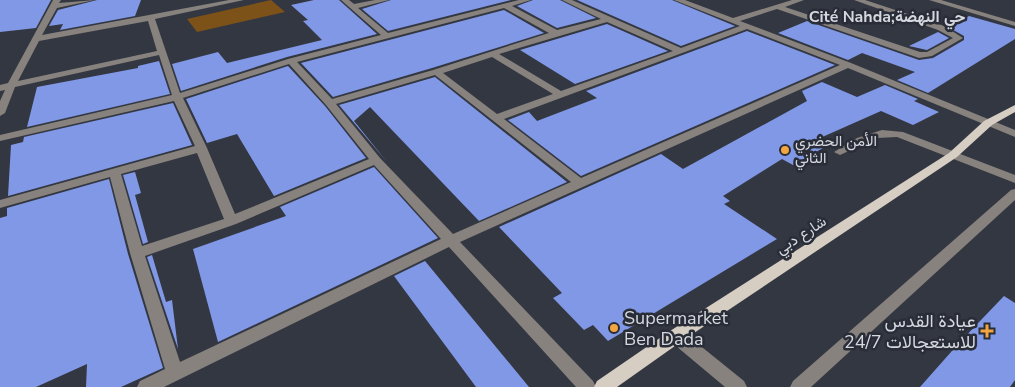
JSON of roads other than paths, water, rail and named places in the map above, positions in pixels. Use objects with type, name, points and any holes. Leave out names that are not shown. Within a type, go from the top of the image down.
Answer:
[{"type":"main road","name":"شارع دبي","points":[[602,387],[676,336],[953,155],[988,123],[1015,108]]},
{"type":"street","points":[[0,113],[11,86],[55,3],[91,0]]},
{"type":"street","points":[[36,39],[240,0]]},
{"type":"street","points":[[345,0],[386,35]]},
{"type":"street","points":[[352,7],[385,0]]},
{"type":"street","points":[[0,138],[177,96],[291,61],[527,0]]},
{"type":"street","points":[[566,0],[678,50]]},
{"type":"street","points":[[678,0],[848,65],[1015,134]]},
{"type":"street","points":[[732,21],[800,0]]},
{"type":"street","points":[[777,7],[919,55],[929,54],[960,38],[941,28],[858,0]]},
{"type":"street","points":[[933,0],[1013,22]]},
{"type":"street","points":[[504,5],[556,33]]},
{"type":"street","points":[[151,18],[177,96],[231,221]]},
{"type":"street","points":[[330,104],[556,33],[608,19]]},
{"type":"street","points":[[497,118],[678,50],[746,27]]},
{"type":"street","points":[[0,88],[163,52]]},
{"type":"street","points":[[493,54],[561,95]]},
{"type":"street","points":[[291,61],[330,104],[376,160],[587,387]]},
{"type":"street","points":[[146,387],[452,240],[848,65]]},
{"type":"street","points":[[436,72],[580,183]]},
{"type":"street","points":[[840,152],[876,133],[887,132],[899,134],[1015,179]]},
{"type":"street","points":[[0,204],[201,148]]},
{"type":"street","points":[[138,252],[231,221],[376,160]]},
{"type":"street","points":[[115,172],[175,373]]},
{"type":"street","points":[[799,387],[1015,193]]},
{"type":"street","points":[[676,336],[738,387]]},
{"type":"place","name":"الأمن الحضري الثاني","points":[[785,150]]},
{"type":"place","name":"Supermarket Ben Dada","points":[[614,328]]},
{"type":"place","name":"عيادة القدس للاستعجالات 24/7","points":[[987,331]]},
{"type":"district","name":"Cité Nahda;حي النهضة","points":[[887,16]]}]
